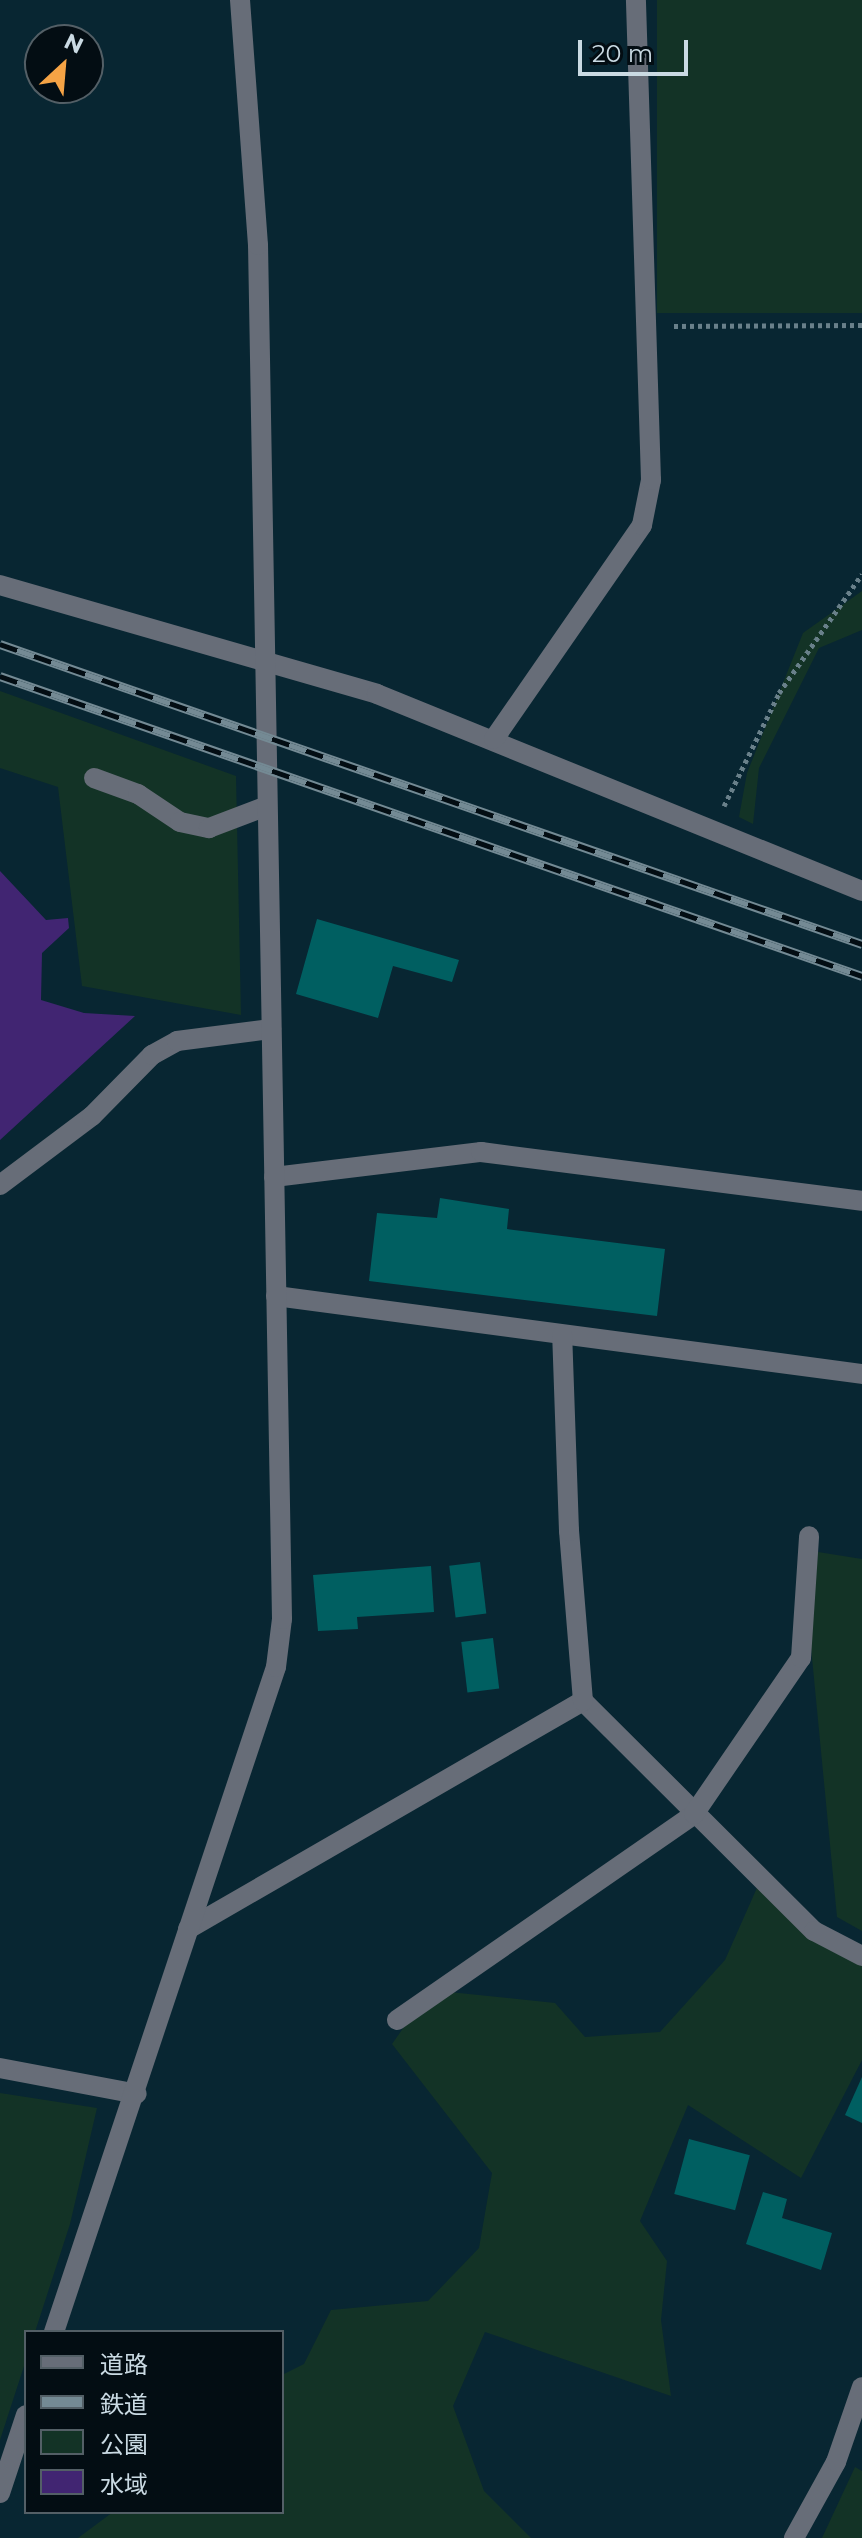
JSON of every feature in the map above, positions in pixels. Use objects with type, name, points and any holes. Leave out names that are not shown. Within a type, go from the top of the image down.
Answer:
[{"type":"street","points":[[55,2330],[137,2094],[188,1929],[276,1667],[282,1619],[258,245],[240,0]]},
{"type":"street","points":[[494,739],[642,525],[651,480],[636,0]]},
{"type":"street","points":[[0,585],[264,658],[377,694],[862,891]]},
{"type":"street","points":[[94,778],[138,794],[180,822],[209,828],[267,806]]},
{"type":"street","points":[[0,1185],[92,1116],[152,1055],[177,1041],[271,1029]]},
{"type":"street","points":[[274,1177],[481,1152],[862,1201]]},
{"type":"street","points":[[276,1296],[862,1374]]},
{"type":"street","points":[[562,1335],[569,1531],[583,1701],[814,1931],[862,1956]]},
{"type":"street","points":[[397,2020],[694,1814],[801,1658],[809,1536]]},
{"type":"street","points":[[188,1929],[583,1701]]},
{"type":"street","points":[[0,2068],[137,2094]]},
{"type":"street","points":[[794,2538],[836,2462],[862,2387]]},
{"type":"street","points":[[0,2493],[24,2421]]},
{"type":"path","points":[[645,326],[862,325]]},
{"type":"path","points":[[713,829],[779,693],[862,574]]},
{"type":"green space","points":[[657,0],[862,0],[862,313],[657,313]]},
{"type":"green space","points":[[862,591],[862,630],[819,648],[759,768],[753,824],[739,817],[747,773],[803,633]]},
{"type":"green space","points":[[0,691],[236,776],[241,1015],[82,986],[58,787],[0,768]]},
{"type":"green space","points":[[818,1552],[862,1559],[862,1931],[837,1917],[810,1637]]},
{"type":"green space","points":[[760,1881],[862,1958],[862,2060],[801,2178],[688,2105],[640,2221],[667,2261],[661,2320],[671,2396],[485,2332],[453,2406],[484,2491],[531,2538],[78,2538],[110,2514],[284,2514],[284,2374],[304,2364],[331,2310],[428,2301],[479,2248],[492,2173],[392,2044],[430,1990],[555,2003],[585,2037],[660,2032],[725,1960]]},
{"type":"green space","points":[[0,2093],[97,2108],[70,2224],[36,2330],[24,2330],[24,2366],[0,2440]]},
{"type":"green space","points":[[855,2467],[862,2471],[862,2538],[822,2538]]},
{"type":"water","points":[[0,871],[46,920],[68,918],[69,928],[42,953],[41,1000],[84,1013],[135,1016],[0,1140]]},
{"type":"building","points":[[317,919],[459,960],[452,982],[393,966],[378,1018],[296,994]]},
{"type":"building","points":[[440,1198],[509,1209],[507,1229],[665,1249],[657,1316],[369,1281],[377,1213],[437,1218]]},
{"type":"building","points":[[480,1562],[486,1614],[456,1617],[449,1566]]},
{"type":"building","points":[[431,1566],[434,1612],[357,1617],[358,1629],[318,1631],[313,1575]]},
{"type":"building","points":[[493,1638],[499,1689],[467,1693],[461,1642]]},
{"type":"building","points":[[862,2077],[862,2123],[845,2115]]},
{"type":"building","points":[[689,2139],[750,2155],[735,2210],[674,2194]]},
{"type":"building","points":[[763,2192],[787,2199],[782,2218],[832,2233],[821,2270],[746,2244]]},
{"type":"railway","points":[[0,644],[862,944]]},
{"type":"railway","points":[[0,676],[862,976]]}]
